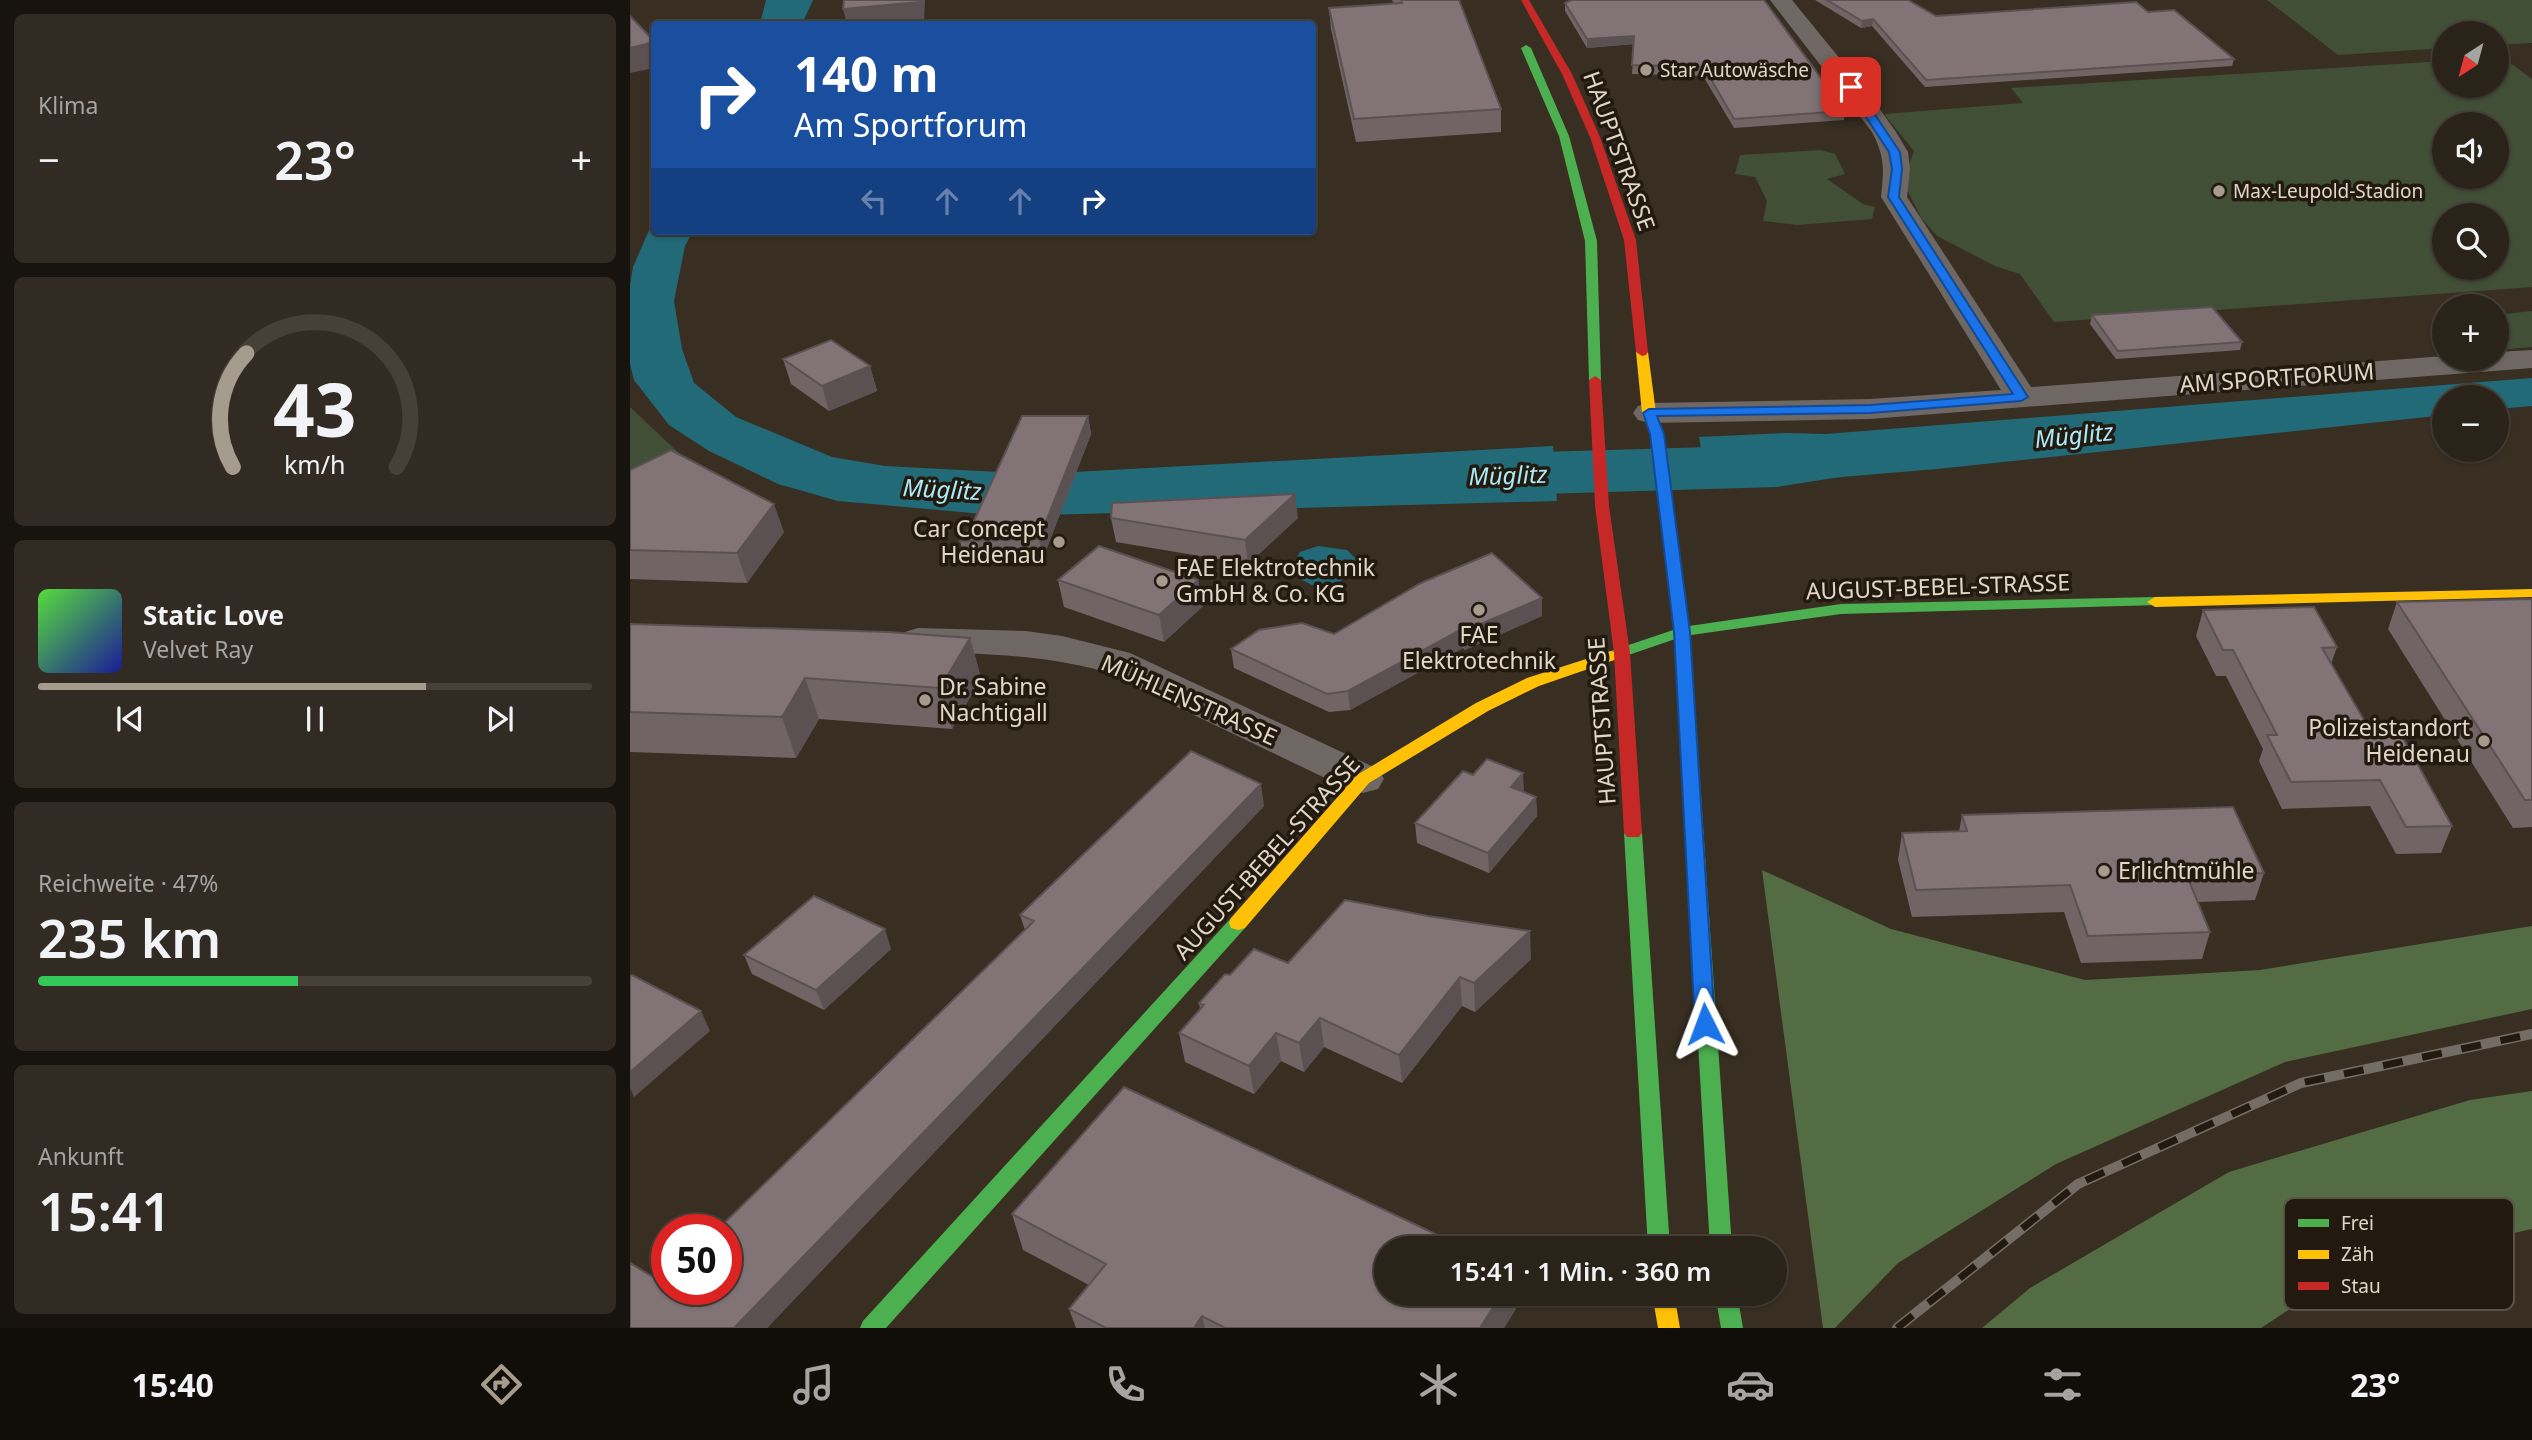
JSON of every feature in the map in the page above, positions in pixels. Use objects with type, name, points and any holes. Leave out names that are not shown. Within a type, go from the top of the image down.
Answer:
[{"type":"main road","name":"HAUPTSTRASSE","points":[[1525,0],[1567,74],[1595,137],[1630,240],[1682,632],[1720,1236]]},
{"type":"main road","name":"HAUPTSTRASSE","points":[[1516,27],[1564,136],[1591,241],[1597,436],[1602,506],[1622,653],[1658,1236]]},
{"type":"main road","name":"AUGUST-BEBEL-STRASSE","points":[[871,1328],[1273,885],[1363,779],[1448,727],[1533,682],[1682,632],[1842,609],[2532,593]]},
{"type":"main road","points":[[1665,1306],[1669,1328]]},
{"type":"main road","points":[[1728,1306],[1732,1328]]},
{"type":"street","points":[[1781,0],[1884,132],[1895,152],[1897,169],[1894,197],[2021,397]]},
{"type":"street","name":"AM SPORTFORUM","points":[[1653,423],[2532,359]]},
{"type":"street","name":"MÜHLENSTRASSE","points":[[890,639],[1026,643],[1062,648],[1115,662],[1363,779]]},
{"type":"green space","points":[[2267,0],[2532,0],[2532,43],[2510,44],[2510,21],[2432,21],[2432,49],[2338,55]]},
{"type":"green space","name":"Max-Leupold-Stadion","points":[[2432,62],[2432,98],[2510,98],[2510,63],[2532,79],[2532,287],[2054,322],[2020,274],[1995,266],[1937,236],[1922,219],[1903,182],[1914,151],[1884,114],[2023,103],[2011,88]]},
{"type":"green space","points":[[1821,150],[1835,154],[1845,174],[1827,179],[1863,204],[1875,207],[1872,219],[1797,225],[1763,221],[1767,201],[1755,177],[1735,174],[1740,155]]},
{"type":"green space","points":[[2532,311],[2532,347],[2509,349],[2509,314]]},
{"type":"green space","points":[[630,407],[683,457],[630,493]]},
{"type":"green space","points":[[1762,870],[1891,929],[2085,980],[2260,970],[2532,926],[2532,1009],[2285,1062],[2056,1164],[1898,1263],[1835,1328],[1823,1328]]},
{"type":"green space","points":[[2532,1091],[2532,1229],[2514,1233],[2514,1198],[2284,1198],[2284,1310],[2288,1310],[2261,1328],[1982,1328],[2030,1288],[2229,1172],[2470,1100]]},
{"type":"water","points":[[766,0],[813,0],[803,21],[761,21]]},
{"type":"water","points":[[651,226],[651,235],[691,235],[685,246],[674,301],[682,349],[694,383],[736,417],[832,457],[885,466],[1038,474],[1553,446],[1557,501],[1006,516],[838,501],[778,484],[709,451],[669,425],[634,380],[630,364],[630,285],[633,267]]},
{"type":"water","points":[[2532,378],[2532,406],[2509,408],[2509,385],[2444,385]]},
{"type":"water","points":[[2432,386],[2432,416],[1937,469],[1708,488],[1699,437],[1826,434]]},
{"type":"water","points":[[1318,546],[1347,550],[1357,560],[1337,586],[1312,585],[1298,578],[1293,565],[1300,552]]},
{"type":"building","points":[[844,0],[920,0],[920,2],[843,9]]},
{"type":"building","points":[[1401,0],[1459,0],[1501,109],[1354,119],[1329,8],[1402,3]]},
{"type":"building","points":[[1572,0],[1764,0],[1845,111],[1734,119],[1704,67],[1632,65],[1634,36],[1587,39],[1565,3]]},
{"type":"building","points":[[1827,0],[1908,0],[1936,16],[2136,2],[2148,12],[2174,10],[2234,59],[1926,80],[1873,19],[1862,21]]},
{"type":"building","points":[[630,16],[651,38],[651,43],[630,48]]},
{"type":"building","points":[[2212,307],[2242,342],[2118,351],[2092,315]]},
{"type":"building","points":[[831,340],[870,366],[822,386],[783,359]]},
{"type":"building","points":[[1022,416],[1088,416],[1039,539],[960,541],[972,525]]},
{"type":"building","points":[[671,450],[774,504],[737,553],[630,550],[630,470]]},
{"type":"building","points":[[1295,494],[1245,540],[1111,518],[1112,503]]},
{"type":"building","points":[[1099,546],[1198,580],[1159,615],[1058,580]]},
{"type":"building","points":[[1492,553],[1542,598],[1464,631],[1462,629],[1348,691],[1327,694],[1231,649],[1259,630],[1302,623],[1334,634],[1421,583]]},
{"type":"building","points":[[2532,599],[2532,800],[2525,800],[2397,602]]},
{"type":"building","points":[[2314,607],[2337,647],[2322,648],[2371,732],[2399,731],[2452,826],[2406,827],[2380,780],[2291,782],[2267,735],[2277,735],[2233,650],[2223,650],[2203,610]]},
{"type":"building","points":[[630,624],[888,632],[970,638],[940,688],[805,678],[782,717],[630,712]]},
{"type":"building","points":[[1191,751],[1261,784],[734,1328],[630,1328],[630,1263],[651,1276],[651,1305],[742,1305],[742,1214],[733,1214],[1034,921],[1020,915]]},
{"type":"building","points":[[1487,759],[1523,773],[1511,787],[1536,797],[1488,853],[1415,823],[1463,771],[1473,775]]},
{"type":"building","name":"Erlichtmühle","points":[[2233,807],[2264,873],[2187,876],[2210,932],[2088,936],[2070,885],[1916,890],[1902,833],[1967,831],[1962,815]]},
{"type":"building","points":[[814,896],[885,929],[816,990],[744,955]]},
{"type":"building","points":[[1345,900],[1530,931],[1474,983],[1460,977],[1399,1055],[1320,1018],[1299,1043],[1276,1033],[1249,1066],[1179,1033],[1204,1005],[1199,1003],[1225,974],[1230,975],[1254,949],[1288,963]]},
{"type":"building","points":[[630,976],[701,1011],[630,1072]]},
{"type":"building","points":[[1124,1087],[1440,1236],[1374,1236],[1374,1306],[1494,1306],[1480,1328],[1225,1328],[1202,1316],[1194,1328],[1106,1328],[1069,1309],[1106,1264],[1012,1214]]},
{"type":"waterway","name":"Müglitz","points":[[1443,476],[1777,466],[1815,462]]},
{"type":"railway","points":[[1897,1328],[2078,1184],[2301,1083],[2532,1034]]},
{"type":"traffic: fast","points":[[1526,48],[1564,136],[1591,241],[1595,380]]},
{"type":"traffic: fast","points":[[1611,656],[1682,632],[1841,609],[2155,602]]},
{"type":"traffic: fast","points":[[1633,833],[1658,1236]]},
{"type":"traffic: fast","points":[[1697,871],[1720,1236]]},
{"type":"traffic: fast","points":[[871,1328],[1238,923]]},
{"type":"traffic: fast","points":[[1728,1306],[1732,1328]]},
{"type":"traffic: slow","points":[[1642,352],[1649,413],[1657,434],[1682,632],[1697,871]]},
{"type":"traffic: slow","points":[[2155,602],[2532,593]]},
{"type":"traffic: slow","points":[[1238,923],[1363,779],[1482,707],[1533,682],[1611,656]]},
{"type":"traffic: slow","points":[[1665,1306],[1669,1328]]},
{"type":"traffic: jam","points":[[1525,0],[1567,74],[1595,137],[1630,240],[1642,352]]},
{"type":"traffic: jam","points":[[1595,380],[1602,506],[1622,653],[1633,833]]},
{"type":"place","name":"Star Autowäsche","points":[[1646,70]]},
{"type":"place","name":"Max-Leupold-Stadion","points":[[2219,191]]},
{"type":"place","name":"Car Concept Heidenau","points":[[1059,542]]},
{"type":"place","name":"FAE Elektrotechnik GmbH & Co. KG","points":[[1162,581]]},
{"type":"place","name":"FAE Elektrotechnik","points":[[1479,610]]},
{"type":"place","name":"Dr. Sabine Nachtigall","points":[[925,700]]},
{"type":"place","name":"Polizeistandort Heidenau","points":[[2484,741]]},
{"type":"place","name":"Erlichtmühle","points":[[2104,871]]},
{"type":"route","points":[[1705,1024],[1682,632],[1657,434],[1649,413],[1870,409],[2021,397],[1894,197],[1897,169],[1895,152],[1884,132],[1851,87]]}]
